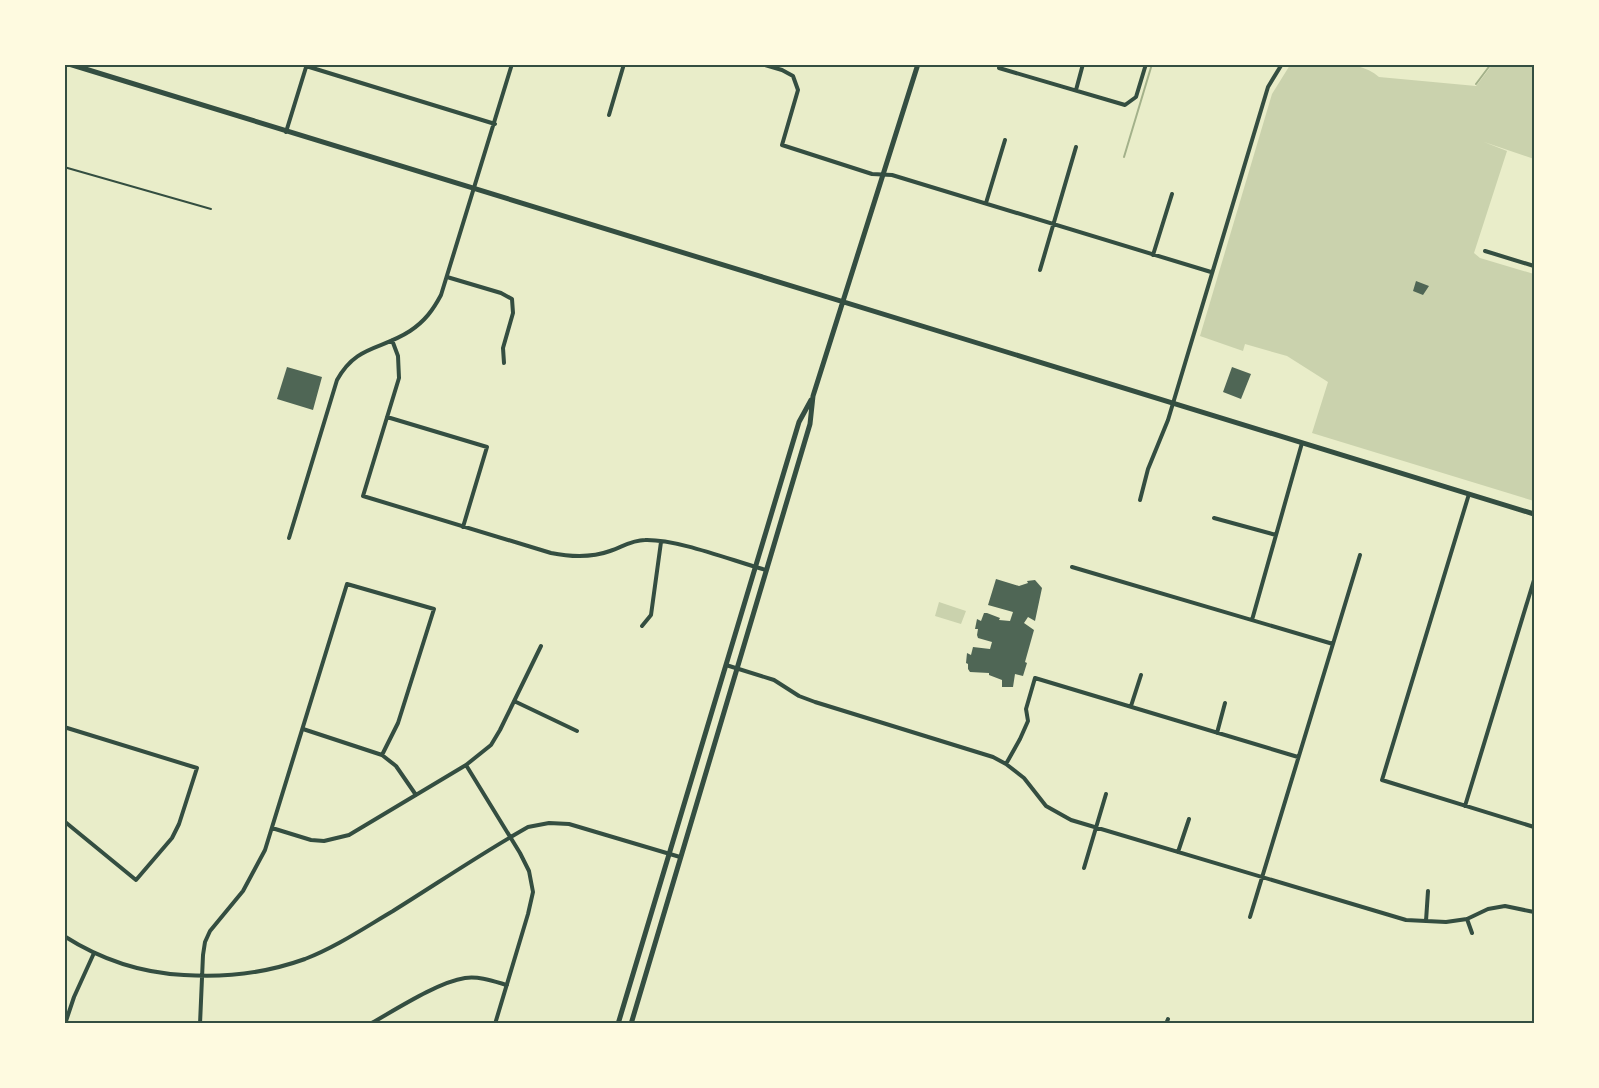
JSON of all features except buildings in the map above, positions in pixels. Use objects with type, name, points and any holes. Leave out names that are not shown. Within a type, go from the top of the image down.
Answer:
[{"type":"main road","points":[[69,64],[1534,514]]},
{"type":"main road","points":[[618,1023],[799,422],[813,396],[918,64]]},
{"type":"main road","points":[[631,1023],[810,424],[813,396]]},
{"type":"street","points":[[289,538],[337,380],[344,367],[355,356],[410,332],[428,317],[441,295],[512,64]]},
{"type":"street","points":[[609,115],[624,64]]},
{"type":"street","points":[[761,64],[793,76],[798,90],[782,145],[872,174],[892,175],[1211,272]]},
{"type":"street","points":[[1000,64],[999,69],[1125,105],[1136,97],[1146,64]]},
{"type":"street","points":[[1076,90],[1083,64]]},
{"type":"street","points":[[1140,500],[1148,470],[1173,404],[1268,87],[1282,64]]},
{"type":"street","points":[[286,132],[307,65],[495,124]]},
{"type":"street","points":[[986,203],[1005,140]]},
{"type":"street","points":[[1040,270],[1077,147]]},
{"type":"street","points":[[1153,255],[1172,194]]},
{"type":"street","points":[[1485,251],[1534,266]]},
{"type":"street","points":[[447,277],[501,293],[512,299],[513,313],[503,348],[504,363]]},
{"type":"street","points":[[392,340],[398,356],[399,378],[363,496],[551,553],[589,556],[645,540],[674,543],[766,570]]},
{"type":"street","points":[[387,417],[487,447],[463,527]]},
{"type":"street","points":[[1251,620],[1302,443]]},
{"type":"street","points":[[1469,494],[1382,780],[1534,827]]},
{"type":"street","points":[[1214,518],[1276,535]]},
{"type":"street","points":[[642,626],[651,615],[661,542]]},
{"type":"street","points":[[1250,917],[1360,555]]},
{"type":"street","points":[[1072,567],[1333,644]]},
{"type":"street","points":[[1466,806],[1534,580]]},
{"type":"street","points":[[200,1023],[203,955],[210,931],[243,891],[255,872],[272,828],[347,584],[434,609],[398,723],[382,755]]},
{"type":"street","points":[[272,828],[311,840],[337,839],[361,830],[466,765],[491,745],[541,646]]},
{"type":"street","points":[[726,665],[774,680],[799,696],[814,702],[993,757],[1024,778],[1046,806],[1071,820],[1096,828],[1406,920],[1446,922],[1467,919],[1488,909],[1505,906],[1534,912]]},
{"type":"street","points":[[1131,706],[1141,675]]},
{"type":"street","points":[[1006,764],[1028,721],[1026,709],[1035,678],[1298,757]]},
{"type":"street","points":[[514,701],[577,731]]},
{"type":"street","points":[[1217,733],[1225,703]]},
{"type":"street","points":[[64,727],[197,768],[179,824],[172,838],[136,880],[64,821]]},
{"type":"street","points":[[303,729],[382,755],[401,772],[416,795]]},
{"type":"street","points":[[466,765],[529,870],[533,892],[495,1023]]},
{"type":"street","points":[[1084,868],[1106,794]]},
{"type":"street","points":[[1179,852],[1188,819]]},
{"type":"street","points":[[64,936],[116,962],[148,970],[168,974],[227,976],[280,967],[331,947],[528,827],[549,823],[569,825],[680,857]]},
{"type":"street","points":[[64,829],[69,825]]},
{"type":"street","points":[[1426,921],[1428,891]]},
{"type":"street","points":[[1467,919],[1472,933]]},
{"type":"street","points":[[65,1023],[94,953]]},
{"type":"street","points":[[370,1023],[445,984],[463,978],[478,978],[507,985]]},
{"type":"lane","points":[[64,167],[211,209]]},
{"type":"green space","points":[[1349,64],[1370,71],[1379,77],[1476,86],[1492,65],[1534,65],[1534,159],[1484,142],[1507,151],[1474,253],[1480,258],[1534,274],[1534,501],[1312,433],[1328,382],[1287,356],[1245,344],[1243,351],[1200,336],[1272,94],[1290,65]]},
{"type":"green space","points":[[939,602],[966,611],[961,624],[935,616]]},
{"type":"waterway","points":[[1124,157],[1152,64]]},
{"type":"waterway","points":[[1476,84],[1491,64]]}]
